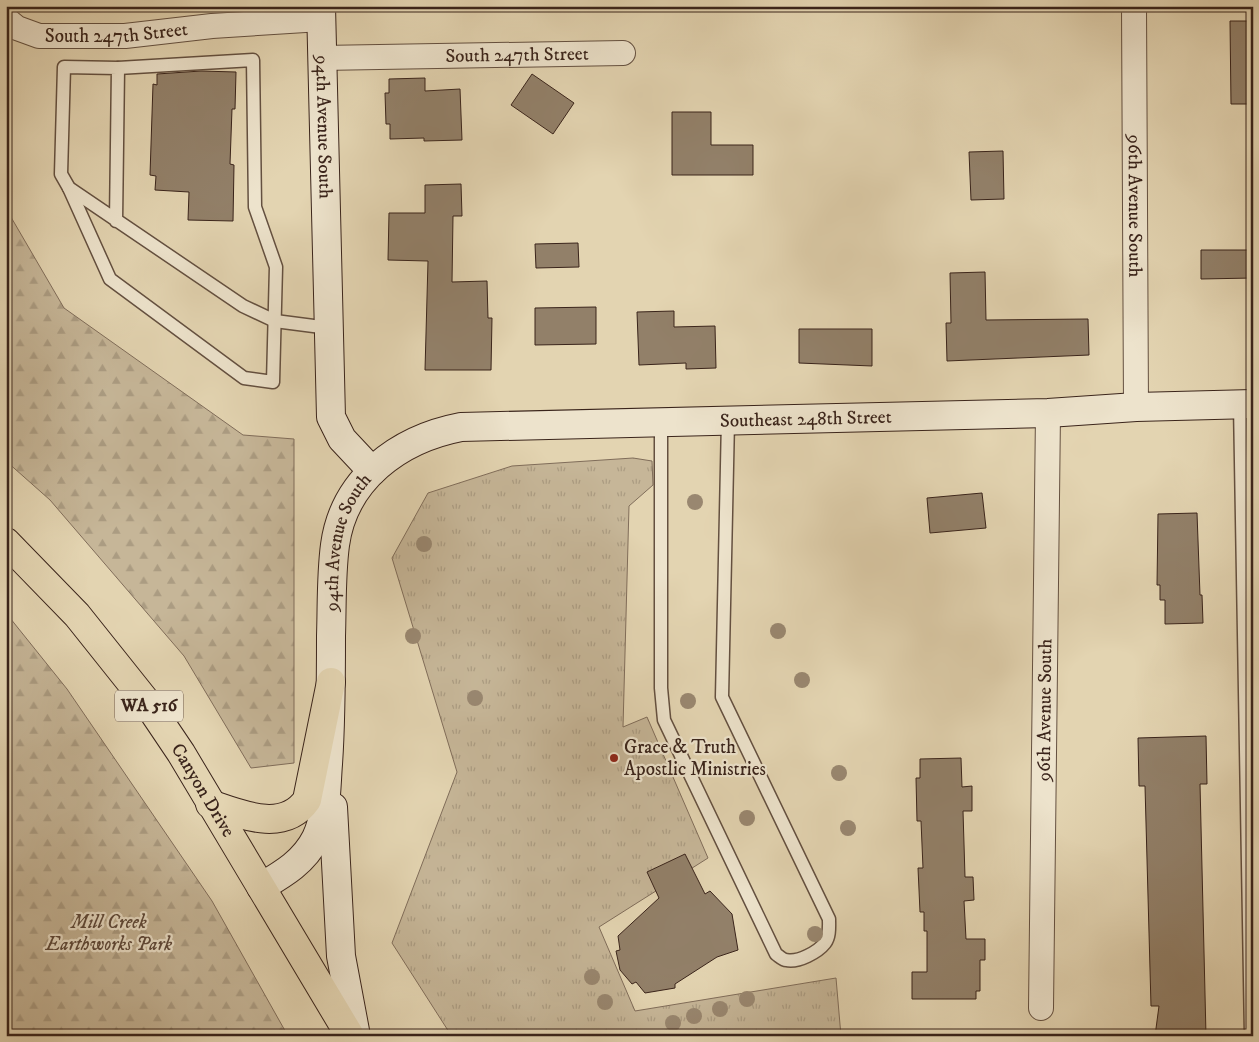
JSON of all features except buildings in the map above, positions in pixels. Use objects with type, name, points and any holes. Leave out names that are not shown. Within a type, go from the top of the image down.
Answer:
[{"type":"main road","name":"Canyon Drive","points":[[6,542],[53,589],[113,657],[148,704],[350,1036]]},
{"type":"main road","points":[[210,804],[241,814],[269,819],[288,816],[301,808],[307,800],[331,682]]},
{"type":"street","name":"96th Avenue South","points":[[1134,6],[1136,407]]},
{"type":"street","name":"South 247th Street","points":[[6,19],[17,28],[39,36],[125,36],[321,13]]},
{"type":"street","name":"94th Avenue South","points":[[261,887],[294,867],[305,856],[316,838],[324,818],[330,732],[332,598],[336,544],[343,517],[355,493],[372,471],[342,439],[331,417],[321,13]]},
{"type":"street","name":"South 247th Street","points":[[322,58],[623,53]]},
{"type":"street","name":"Southeast 248th Street","points":[[372,471],[390,454],[412,441],[436,432],[461,427],[1048,413],[1136,407],[1246,404]]},
{"type":"street","name":"96th Avenue South","points":[[1041,1008],[1048,413]]},
{"type":"street","points":[[330,732],[337,920],[341,956],[356,1036]]},
{"type":"lane","points":[[253,60],[255,207],[276,267],[273,382],[244,378],[110,278],[68,188],[61,174],[64,67],[118,68],[253,60]]},
{"type":"lane","points":[[116,221],[118,68]]},
{"type":"lane","points":[[68,188],[242,306],[275,321],[329,328]]},
{"type":"lane","points":[[1246,404],[1251,1036]]},
{"type":"lane","points":[[661,422],[664,720],[776,954],[785,960],[794,960],[813,954],[826,942],[829,932],[829,919],[722,697],[728,420]]},
{"type":"green space","points":[[6,153],[8,212],[64,308],[243,435],[294,439],[294,763],[251,768],[184,656],[50,500],[6,461]]},
{"type":"green space","points":[[633,458],[652,461],[653,485],[629,506],[623,727],[647,717],[708,858],[599,927],[635,1011],[836,978],[841,1036],[457,1036],[449,1032],[392,943],[457,772],[392,558],[428,493],[512,466]]},
{"type":"green space","name":"Mill Creek Earthworks Park","points":[[6,613],[67,689],[212,901],[288,1036],[6,1036]]},
{"type":"place","name":"Grace & Truth Apostlic Ministries","points":[[614,758]]}]
